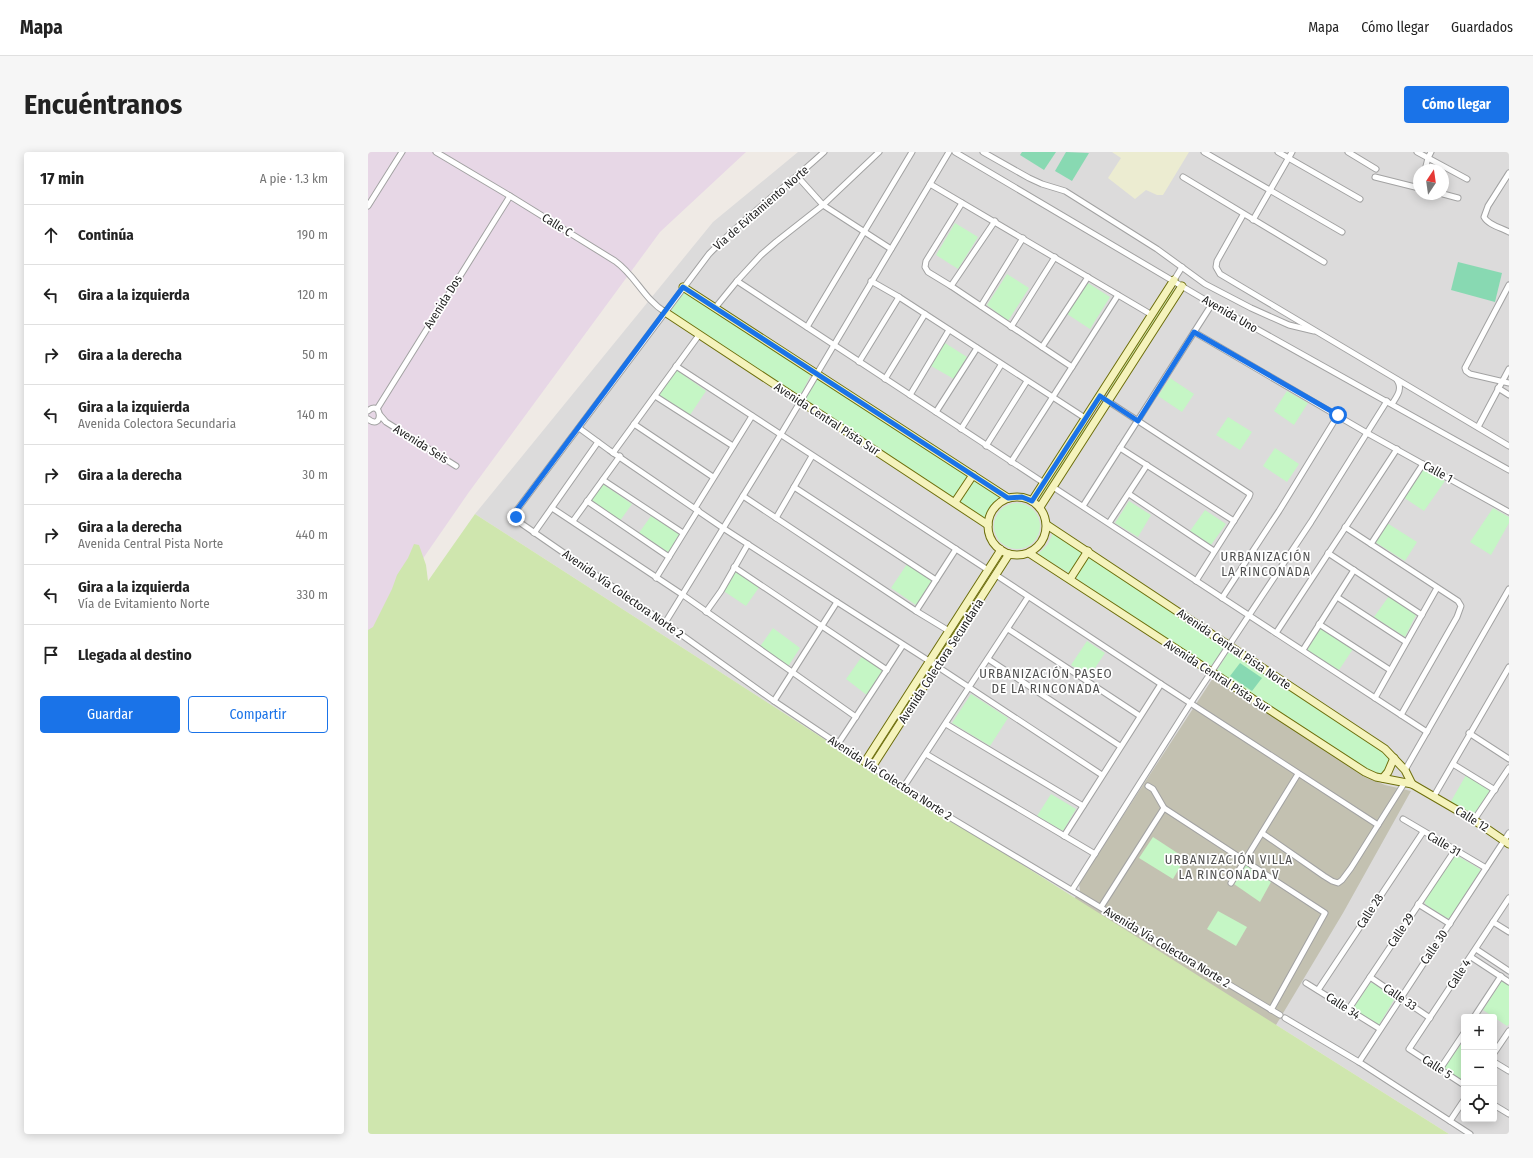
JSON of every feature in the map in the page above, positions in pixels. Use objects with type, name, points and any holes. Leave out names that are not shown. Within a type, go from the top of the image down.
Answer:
[{"type":"street","points":[[368,206],[402,152]]},
{"type":"street","name":"Calle C","points":[[436,152],[510,196],[624,268],[654,305],[665,312]]},
{"type":"street","name":"Vía de Evitamiento Norte","points":[[516,517],[516,511],[709,254],[729,233],[824,152]]},
{"type":"street","points":[[715,308],[737,281],[776,242],[823,205],[879,152]]},
{"type":"street","points":[[807,327],[912,152]]},
{"type":"street","points":[[665,623],[781,434],[871,280],[949,152]]},
{"type":"street","name":"Avenida Uno","points":[[955,152],[1174,280],[1212,304],[1509,470]]},
{"type":"street","points":[[984,152],[1029,178],[1065,192],[1157,249],[1205,284],[1250,308],[1289,325],[1319,332]]},
{"type":"street","points":[[1204,152],[1342,232]]},
{"type":"street","points":[[1278,152],[1360,199]]},
{"type":"street","points":[[1253,220],[1292,152]]},
{"type":"street","points":[[1348,152],[1376,168]]},
{"type":"street","points":[[1417,152],[1467,179]]},
{"type":"street","points":[[1426,164],[1431,152]]},
{"type":"street","points":[[1509,173],[1488,206],[1484,217],[1486,220],[1509,232]]},
{"type":"street","points":[[797,176],[823,205],[891,249]]},
{"type":"street","points":[[1182,177],[1243,215],[1324,262]]},
{"type":"street","points":[[1375,177],[1413,186]]},
{"type":"street","points":[[930,184],[1152,315]]},
{"type":"street","name":"Avenida Dos","points":[[377,409],[510,196]]},
{"type":"street","points":[[1449,196],[1458,198]]},
{"type":"street","points":[[962,202],[926,261],[925,267],[928,272],[1072,367]]},
{"type":"street","points":[[1243,215],[1217,261],[1217,270],[1509,446]]},
{"type":"street","points":[[951,286],[995,221]]},
{"type":"street","points":[[981,306],[1023,238]]},
{"type":"street","points":[[1011,326],[1055,257]]},
{"type":"street","points":[[1032,501],[1182,267]]},
{"type":"street","points":[[1042,348],[1088,277]]},
{"type":"street","points":[[871,280],[899,296],[1001,365],[1085,418]]},
{"type":"street","points":[[737,281],[986,446],[1044,482]]},
{"type":"street","points":[[1509,285],[1466,366],[1466,371],[1470,374],[1509,383]]},
{"type":"street","points":[[1040,507],[1182,286]]},
{"type":"street","points":[[683,287],[1008,498]]},
{"type":"street","points":[[1011,462],[1118,294]]},
{"type":"street","points":[[859,362],[899,296]]},
{"type":"street","points":[[1083,506],[1212,304]]},
{"type":"street","name":"Avenida Central Pista Sur","points":[[665,312],[988,525]]},
{"type":"street","points":[[885,379],[925,314]]},
{"type":"street","points":[[910,395],[949,330]]},
{"type":"street","name":"Calle 1","points":[[1194,332],[1367,433],[1509,512]]},
{"type":"street","points":[[613,453],[699,335]]},
{"type":"street","points":[[936,412],[977,348]]},
{"type":"street","points":[[961,429],[1001,365]]},
{"type":"street","points":[[676,366],[988,570]]},
{"type":"street","points":[[1478,427],[1509,369]]},
{"type":"street","points":[[1392,404],[1400,391],[1398,382],[1395,378]]},
{"type":"street","points":[[986,446],[1027,381]]},
{"type":"street","points":[[1498,388],[1509,394]]},
{"type":"street","points":[[1400,391],[1415,390]]},
{"type":"street","points":[[655,396],[733,446]]},
{"type":"street","points":[[1100,396],[1248,492],[1249,497],[1196,581]]},
{"type":"street","points":[[1072,890],[1190,704],[1250,616],[1387,401]]},
{"type":"street","points":[[369,410],[377,409]]},
{"type":"street","name":"Avenida Seis","points":[[377,409],[378,418],[456,466]]},
{"type":"street","points":[[1222,598],[1338,415]]},
{"type":"street","points":[[656,578],[683,533],[713,477],[752,416]]},
{"type":"street","points":[[368,419],[373,421],[378,418]]},
{"type":"street","points":[[634,424],[713,477]]},
{"type":"street","points":[[579,428],[723,528],[903,645],[929,660],[1102,775]]},
{"type":"street","points":[[534,532],[598,442]]},
{"type":"street","points":[[1120,448],[1234,521]]},
{"type":"street","points":[[1276,633],[1397,449]]},
{"type":"street","points":[[572,521],[620,456]]},
{"type":"street","points":[[776,518],[812,456]]},
{"type":"street","points":[[1371,544],[1423,464]]},
{"type":"street","points":[[1109,523],[1147,465]]},
{"type":"street","points":[[955,502],[972,475]]},
{"type":"street","points":[[603,480],[683,533]]},
{"type":"street","points":[[794,487],[936,580]]},
{"type":"street","points":[[1053,487],[1427,732]]},
{"type":"street","points":[[1129,494],[1214,551]]},
{"type":"street","points":[[743,496],[948,631]]},
{"type":"street","points":[[1022,497],[1032,501],[1040,507],[1045,516],[1047,525],[1046,534],[1042,542],[1029,553],[1022,555],[1009,554],[1000,549],[991,539],[988,525],[992,512],[1001,501],[1008,498],[1022,497]]},
{"type":"street","points":[[587,501],[669,557]]},
{"type":"street","points":[[552,508],[683,595],[792,674],[856,717]]},
{"type":"street","name":"Avenida Vía Colectora Norte 2","points":[[516,517],[522,524],[774,701],[926,803],[1358,1062],[1470,1134]]},
{"type":"street","name":"Avenida Central Pista Norte","points":[[1047,525],[1385,749],[1405,770],[1408,783]]},
{"type":"street","points":[[1345,528],[1458,601],[1461,606],[1461,609],[1401,715]]},
{"type":"street","points":[[706,612],[748,544]]},
{"type":"street","points":[[916,611],[956,549]]},
{"type":"street","name":"Avenida Colectora Secundaria","points":[[865,762],[1000,549]]},
{"type":"street","points":[[1070,579],[1088,551]]},
{"type":"street","name":"Avenida Central Pista Sur","points":[[1029,553],[1364,772],[1383,778],[1408,783]]},
{"type":"street","points":[[1328,553],[1422,614]]},
{"type":"street","name":"Avenida Colectora Secundaria","points":[[872,767],[1009,554]]},
{"type":"street","points":[[734,567],[887,670]]},
{"type":"street","points":[[1303,650],[1354,570]]},
{"type":"street","points":[[996,575],[1190,704],[1378,825]]},
{"type":"street","points":[[1375,698],[1437,588]]},
{"type":"street","points":[[1405,770],[1506,599],[1509,589]]},
{"type":"street","points":[[903,788],[1028,597]]},
{"type":"street","points":[[1337,597],[1406,642]]},
{"type":"street","points":[[774,701],[837,602]]},
{"type":"street","points":[[1319,624],[1390,670]]},
{"type":"street","points":[[1008,629],[1140,716]]},
{"type":"street","points":[[838,744],[903,645]]},
{"type":"street","points":[[988,659],[1120,746]]},
{"type":"street","points":[[1434,796],[1469,733],[1509,667]]},
{"type":"street","points":[[1064,836],[1120,746],[1161,684]]},
{"type":"street","points":[[946,724],[1083,806]]},
{"type":"street","points":[[1469,733],[1509,759]]},
{"type":"street","points":[[926,754],[1095,854]]},
{"type":"street","points":[[1383,778],[1390,768],[1394,758]]},
{"type":"street","points":[[1453,764],[1495,790]]},
{"type":"street","points":[[1474,820],[1509,768]]},
{"type":"street","points":[[1230,883],[1298,774]]},
{"type":"street","points":[[1262,833],[1324,876],[1338,882],[1342,880],[1351,868],[1378,825],[1408,783]]},
{"type":"street","name":"Calle 12","points":[[1408,783],[1434,796],[1474,820],[1506,842]]},
{"type":"street","points":[[1148,786],[1152,789],[1164,808],[1325,913],[1271,1010]]},
{"type":"street","points":[[1101,907],[1164,808]]},
{"type":"street","name":"Calle 31","points":[[1403,819],[1486,868]]},
{"type":"street","name":"Calle 28","points":[[1318,990],[1423,832]]},
{"type":"street","name":"Calle 30","points":[[1358,1062],[1486,868],[1506,842],[1509,833]]},
{"type":"street","name":"Calle 29","points":[[1348,1010],[1455,850]]},
{"type":"street","name":"Calle 4","points":[[1410,1049],[1509,898]]},
{"type":"street","points":[[1418,904],[1450,924]]},
{"type":"street","points":[[1494,922],[1509,932]]},
{"type":"street","points":[[1476,949],[1509,971]]},
{"type":"street","points":[[1471,957],[1509,982]]},
{"type":"street","name":"Calle 33","points":[[1370,976],[1430,1018]]},
{"type":"street","points":[[1476,1014],[1501,976]]},
{"type":"street","name":"Calle 34","points":[[1306,983],[1380,1029]]},
{"type":"street","points":[[1497,1050],[1509,1032]]},
{"type":"street","points":[[1440,1070],[1461,1038]]},
{"type":"street","name":"Calle 5","points":[[1410,1049],[1461,1083]]},
{"type":"street","points":[[1497,1064],[1509,1071]]},
{"type":"street","points":[[1450,1121],[1461,1104]]},
{"type":"street","points":[[1497,1107],[1509,1114]]},
{"type":"shaded area","points":[[368,152],[746,152],[660,232],[469,492],[368,638]]},
{"type":"shaded area","points":[[798,152],[1509,152],[1509,1134],[1449,1134],[866,766],[475,514],[713,222]]},
{"type":"shaded area","points":[[1213,678],[1373,780],[1385,785],[1411,791],[1343,913],[1270,1035],[1071,903],[1080,891],[1079,883]]},
{"type":"green space","points":[[1022,152],[1056,152],[1044,170],[1020,155]]},
{"type":"green space","points":[[1066,152],[1089,153],[1072,181],[1055,171]]},
{"type":"green space","points":[[1112,152],[1189,152],[1163,195],[1157,195],[1146,190],[1135,199],[1108,178],[1121,158]]},
{"type":"green space","points":[[955,223],[978,237],[958,269],[936,255]]},
{"type":"green space","points":[[1458,262],[1502,273],[1495,302],[1451,290]]},
{"type":"green space","points":[[1007,274],[1029,288],[1008,321],[987,305]]},
{"type":"green space","points":[[1088,283],[1110,297],[1090,329],[1067,314]]},
{"type":"green space","points":[[1172,290],[1175,291],[1110,392],[1108,390]]},
{"type":"green space","points":[[688,292],[811,374],[802,393],[795,395],[673,314],[672,305],[675,300],[681,293]]},
{"type":"green space","points":[[945,343],[967,357],[954,379],[931,366]]},
{"type":"green space","points":[[675,371],[678,371],[706,391],[690,415],[660,397],[660,392]]},
{"type":"green space","points":[[1170,378],[1194,394],[1182,412],[1158,396]]},
{"type":"green space","points":[[817,379],[820,379],[966,474],[967,480],[957,495],[951,497],[807,403],[806,397]]},
{"type":"green space","points":[[1287,391],[1308,403],[1294,425],[1274,411]]},
{"type":"green space","points":[[1228,417],[1252,432],[1240,450],[1216,435]]},
{"type":"green space","points":[[1086,424],[1088,426],[1041,498],[1039,498],[1039,496]]},
{"type":"green space","points":[[1275,448],[1299,464],[1287,482],[1263,466]]},
{"type":"green space","points":[[1422,468],[1445,481],[1424,511],[1403,497]]},
{"type":"green space","points":[[978,481],[1002,499],[991,508],[987,521],[961,504],[960,501],[971,482]]},
{"type":"green space","points":[[600,482],[632,504],[617,525],[584,501]]},
{"type":"green space","points":[[1129,501],[1151,515],[1138,537],[1115,523]]},
{"type":"green space","points":[[1012,503],[1022,503],[1030,507],[1036,513],[1040,521],[1040,531],[1036,539],[1030,545],[1022,549],[1012,549],[1004,545],[998,539],[994,531],[994,521],[998,513],[1004,507]]},
{"type":"green space","points":[[1493,508],[1509,517],[1509,523],[1491,555],[1470,542]]},
{"type":"green space","points":[[1205,510],[1226,524],[1211,545],[1190,531]]},
{"type":"green space","points":[[475,514],[866,766],[1449,1134],[368,1134],[368,630],[373,627],[392,589],[397,575],[408,558],[414,544],[419,545],[426,565],[428,581]]},
{"type":"green space","points":[[651,516],[682,535],[667,557],[636,537]]},
{"type":"green space","points":[[1387,523],[1417,542],[1405,561],[1375,542]]},
{"type":"green space","points":[[1053,533],[1083,553],[1069,573],[1039,555],[1039,553],[1048,544]]},
{"type":"green space","points":[[1089,557],[1225,647],[1213,665],[1208,666],[1077,579],[1076,575],[1086,558]]},
{"type":"green space","points":[[907,564],[933,580],[916,605],[891,588]]},
{"type":"green space","points":[[735,570],[760,586],[746,606],[722,590]]},
{"type":"green space","points":[[1389,596],[1416,615],[1405,637],[1374,617]]},
{"type":"green space","points":[[773,628],[800,648],[787,668],[759,648]]},
{"type":"green space","points":[[1322,628],[1353,649],[1339,670],[1308,651],[1307,647],[1319,629]]},
{"type":"green space","points":[[1087,641],[1105,653],[1089,677],[1071,665]]},
{"type":"green space","points":[[1231,651],[1383,749],[1390,762],[1387,771],[1382,774],[1373,773],[1218,673],[1217,670],[1228,653]]},
{"type":"green space","points":[[863,655],[885,670],[868,696],[846,679]]},
{"type":"green space","points":[[1240,663],[1262,678],[1252,691],[1230,676]]},
{"type":"green space","points":[[971,694],[1008,718],[990,746],[952,723]]},
{"type":"green space","points":[[1466,775],[1489,790],[1489,793],[1474,816],[1471,816],[1450,803]]},
{"type":"green space","points":[[1051,794],[1076,809],[1063,831],[1037,816]]},
{"type":"green space","points":[[1153,837],[1185,858],[1173,879],[1139,858]]},
{"type":"green space","points":[[1456,855],[1480,869],[1480,871],[1450,918],[1447,918],[1426,905],[1424,901],[1453,856]]},
{"type":"green space","points":[[1246,865],[1271,882],[1260,902],[1234,884]]},
{"type":"green space","points":[[1218,911],[1247,927],[1236,946],[1207,929]]},
{"type":"green space","points":[[1503,981],[1509,984],[1509,1024],[1507,1026],[1497,1019],[1497,1014],[1489,1014],[1483,1010]]},
{"type":"green space","points":[[1370,983],[1373,983],[1395,996],[1379,1025],[1354,1010],[1354,1007]]},
{"type":"green space","points":[[1461,1044],[1461,1080],[1445,1069],[1445,1066]]},
{"type":"district","name":"URBANIZACIÓN LA RINCONADA","points":[[1266,564]]},
{"type":"district","name":"URBANIZACIÓN PASEO DE LA RINCONADA","points":[[1046,680]]},
{"type":"district","name":"URBANIZACIÓN VILLA LA RINCONADA V","points":[[1229,866]]},
{"type":"route","points":[[516,517],[516,511],[683,287],[1008,498],[1022,497],[1032,501],[1100,396],[1138,421],[1194,332],[1338,415]]}]
